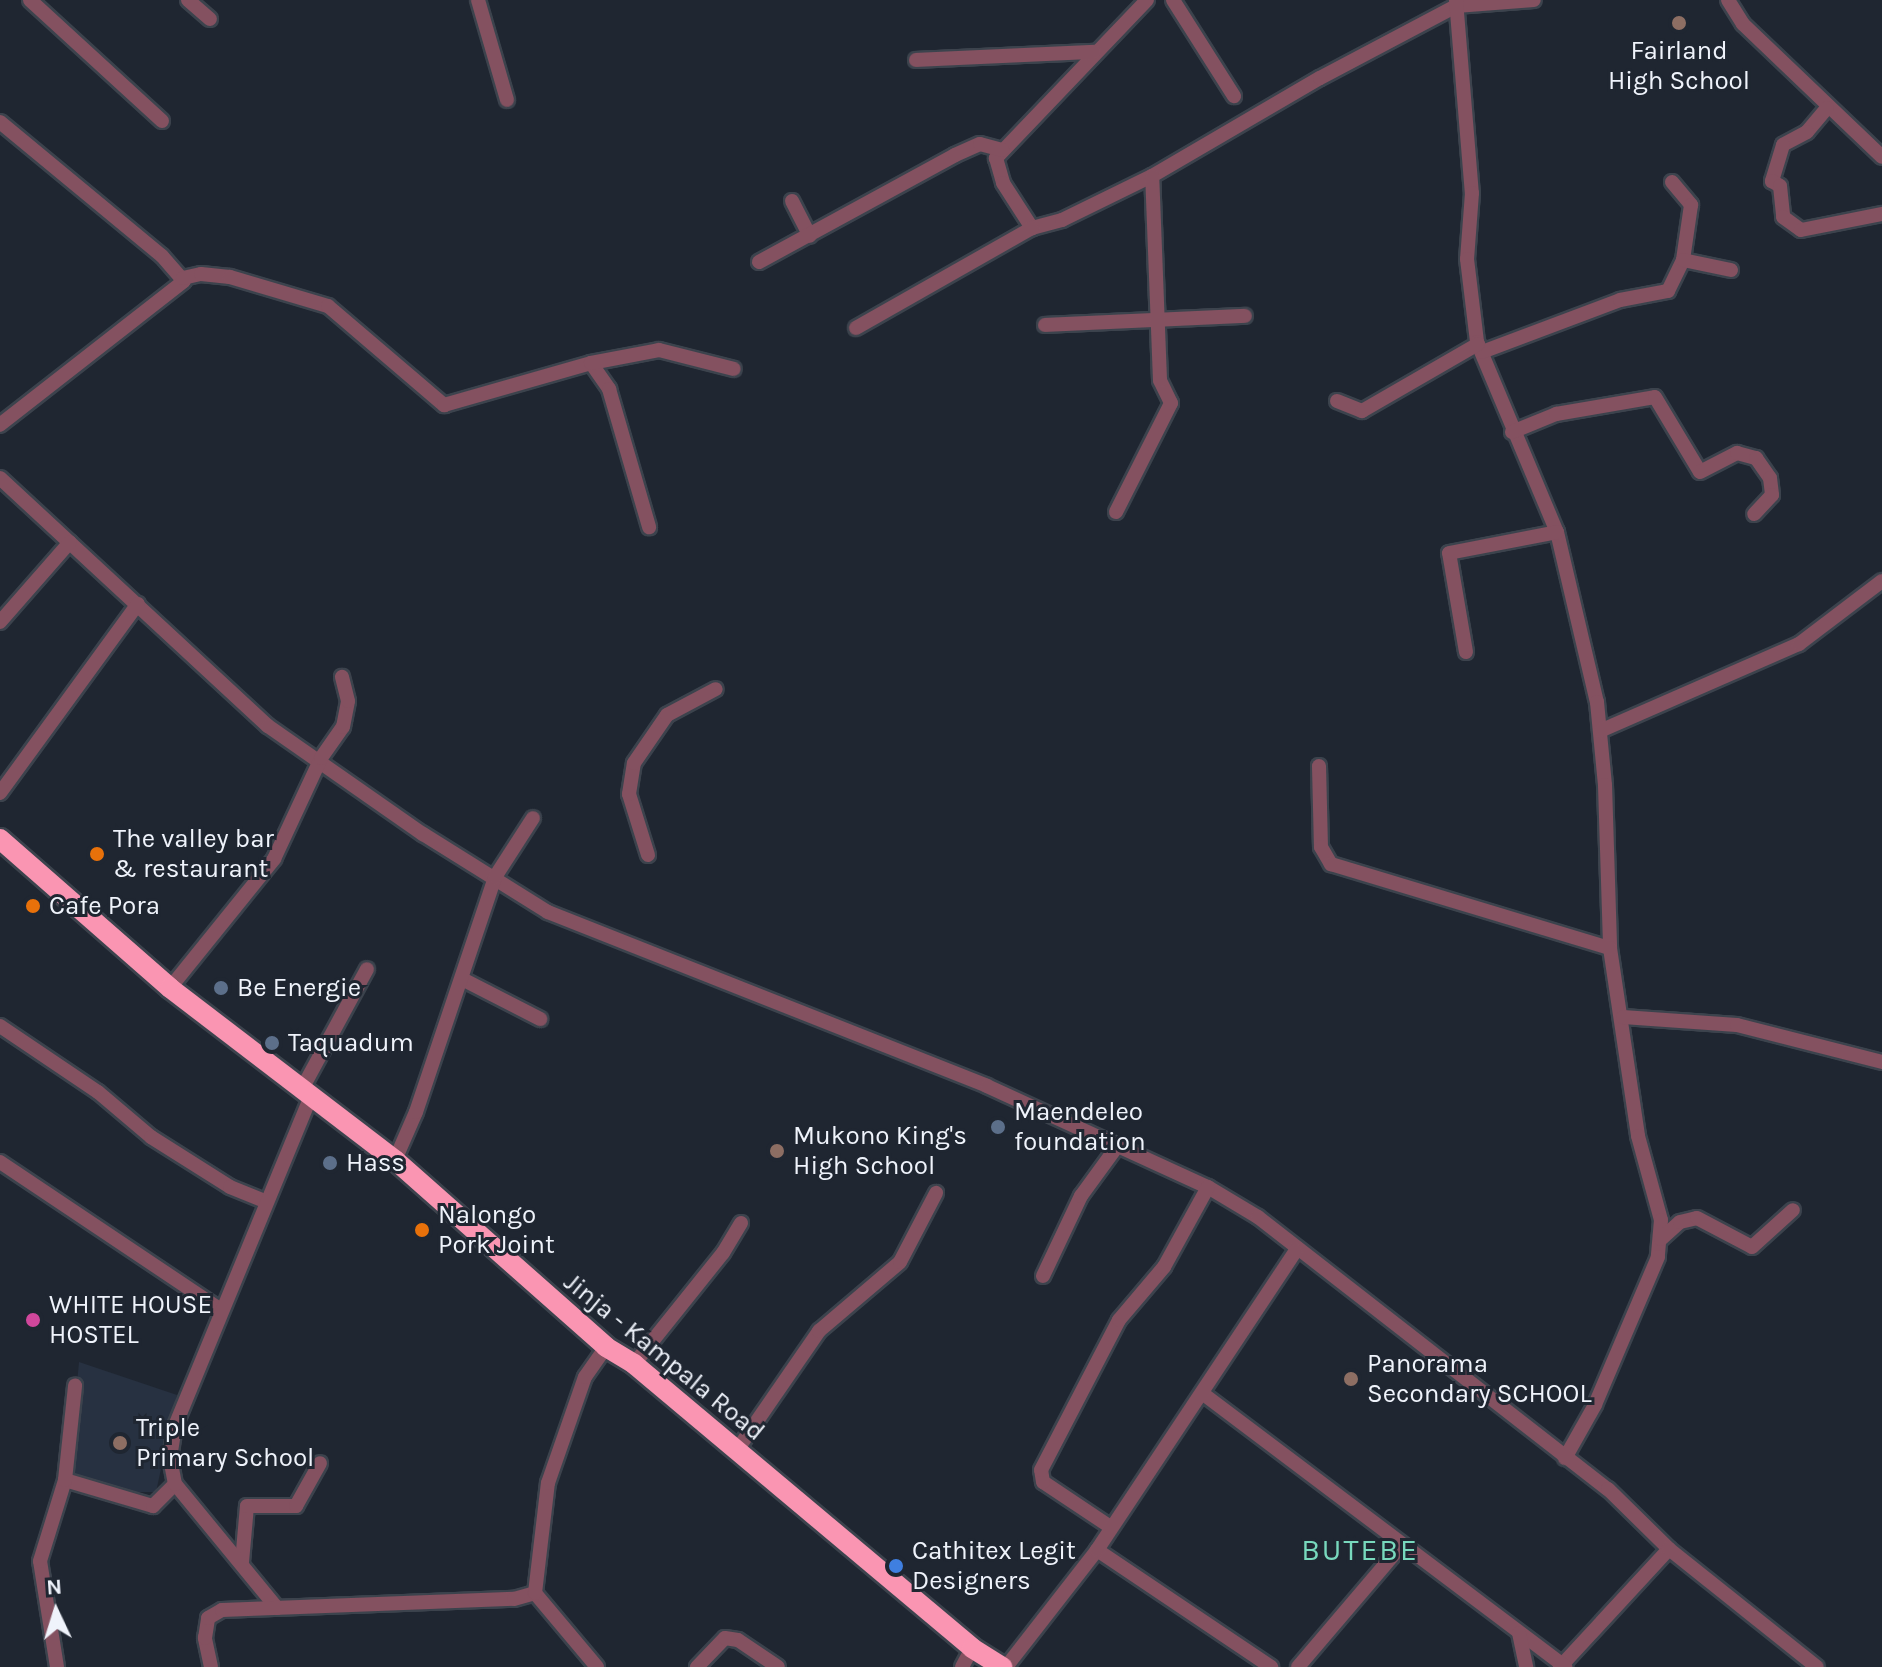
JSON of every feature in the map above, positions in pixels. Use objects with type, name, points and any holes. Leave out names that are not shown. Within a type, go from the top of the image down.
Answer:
[{"type":"highway","name":"Jinja - Kampala Road","points":[[0,839],[170,988],[395,1160],[606,1347],[634,1364],[972,1648],[1004,1667]]},
{"type":"street","points":[[30,0],[162,121]]},
{"type":"street","points":[[188,0],[210,19]]},
{"type":"street","points":[[478,0],[507,100]]},
{"type":"street","points":[[1032,228],[1003,183],[996,158],[1147,0]]},
{"type":"street","points":[[1173,0],[1234,96]]},
{"type":"street","points":[[856,328],[1032,228],[1062,220],[1152,176],[1456,3],[1534,0]]},
{"type":"street","points":[[1728,0],[1743,24],[1827,108],[1882,157]]},
{"type":"street","points":[[1456,3],[1472,193],[1467,259],[1480,348],[1512,432],[1557,532],[1602,730],[1610,948],[1623,1017],[1638,1136],[1658,1205],[1661,1239],[1622,1346],[1565,1458]]},
{"type":"street","points":[[916,60],[1094,52]]},
{"type":"street","points":[[1827,108],[1807,132],[1783,145],[1772,181],[1780,186],[1783,217],[1801,230],[1882,214]]},
{"type":"street","points":[[0,122],[183,278]]},
{"type":"street","points":[[759,262],[955,155],[980,144],[1002,150]]},
{"type":"street","points":[[1116,512],[1171,403],[1160,380],[1160,318],[1152,176]]},
{"type":"street","points":[[1337,401],[1362,411],[1480,348],[1620,300],[1668,291],[1683,260],[1691,205],[1672,182]]},
{"type":"street","points":[[792,201],[810,236]]},
{"type":"street","points":[[1683,260],[1731,270]]},
{"type":"street","points":[[0,425],[183,278],[201,274],[230,277],[328,306],[444,405],[591,363],[659,350],[734,369]]},
{"type":"street","points":[[1045,325],[1245,316]]},
{"type":"street","points":[[591,363],[609,389],[649,527]]},
{"type":"street","points":[[1512,432],[1556,414],[1655,397],[1700,472],[1737,453],[1756,458],[1770,478],[1772,495],[1754,514]]},
{"type":"street","points":[[0,478],[268,726],[321,758],[423,834],[548,912],[987,1086],[1208,1187],[1258,1217],[1296,1251],[1608,1489],[1669,1549],[1817,1667]]},
{"type":"street","points":[[1466,652],[1449,553],[1557,532]]},
{"type":"street","points":[[0,622],[70,542]]},
{"type":"street","points":[[1602,730],[1799,644],[1882,581]]},
{"type":"street","points":[[0,793],[138,604]]},
{"type":"street","points":[[170,988],[274,859],[321,758],[343,727],[348,701],[342,677]]},
{"type":"street","points":[[648,855],[629,794],[634,763],[667,715],[716,689]]},
{"type":"street","points":[[1319,766],[1321,847],[1331,864],[1610,948]]},
{"type":"street","points":[[395,1160],[462,979],[495,877],[533,818]]},
{"type":"street","points":[[277,1608],[175,1484],[170,1458],[175,1426],[307,1091],[367,969]]},
{"type":"street","points":[[462,979],[540,1019]]},
{"type":"street","points":[[1623,1017],[1737,1025],[1882,1062]]},
{"type":"street","points":[[0,1026],[98,1092],[151,1137],[230,1187],[265,1201]]},
{"type":"street","points":[[1043,1276],[1081,1196],[1118,1145]]},
{"type":"street","points":[[0,1162],[221,1310]]},
{"type":"street","points":[[1109,1526],[1043,1482],[1041,1470],[1119,1320],[1164,1267],[1208,1187]]},
{"type":"street","points":[[737,1450],[819,1331],[900,1262],[936,1193]]},
{"type":"street","points":[[1661,1239],[1680,1222],[1697,1218],[1752,1247],[1793,1210]]},
{"type":"street","points":[[634,1364],[723,1253],[741,1223]]},
{"type":"street","points":[[1004,1667],[1097,1550],[1109,1526],[1296,1251]]},
{"type":"street","points":[[597,1667],[535,1593],[548,1483],[585,1377],[606,1347]]},
{"type":"street","points":[[57,1667],[40,1561],[65,1480],[75,1386]]},
{"type":"street","points":[[1202,1393],[1400,1547],[1562,1666],[1669,1549]]},
{"type":"street","points":[[242,1562],[247,1506],[296,1506],[320,1463]]},
{"type":"street","points":[[65,1480],[153,1506],[175,1484]]},
{"type":"street","points":[[1298,1667],[1400,1547]]},
{"type":"street","points":[[1097,1550],[1271,1667]]},
{"type":"street","points":[[211,1667],[205,1638],[208,1618],[222,1610],[514,1599],[535,1593]]},
{"type":"street","points":[[1519,1633],[1526,1667]]},
{"type":"street","points":[[697,1667],[725,1638],[738,1640],[778,1667]]},
{"type":"street","points":[[962,1667],[972,1648]]},
{"type":"shaded area","name":"Triple Primary School","points":[[79,1362],[177,1395],[156,1492],[111,1492],[78,1485],[69,1469]]},
{"type":"place","name":"Fairland High School","points":[[1679,23]]},
{"type":"place","name":"The valley bar & restaurant","points":[[97,854]]},
{"type":"place","name":"Cafe Pora","points":[[33,906]]},
{"type":"place","name":"Be Energie","points":[[221,988]]},
{"type":"place","name":"Taquadum","points":[[272,1043]]},
{"type":"place","name":"Maendeleo foundation","points":[[998,1127]]},
{"type":"place","name":"Mukono King's High School","points":[[777,1151]]},
{"type":"place","name":"Hass","points":[[330,1163]]},
{"type":"place","name":"Nalongo Pork Joint","points":[[422,1230]]},
{"type":"place","name":"WHITE HOUSE HOSTEL","points":[[33,1320]]},
{"type":"place","name":"Panorama Secondary SCHOOL","points":[[1351,1379]]},
{"type":"place","name":"Triple Primary School","points":[[120,1443]]},
{"type":"place","name":"Cathitex Legit Designers","points":[[896,1566]]},
{"type":"district","name":"BUTEBE","points":[[1360,1550]]}]
